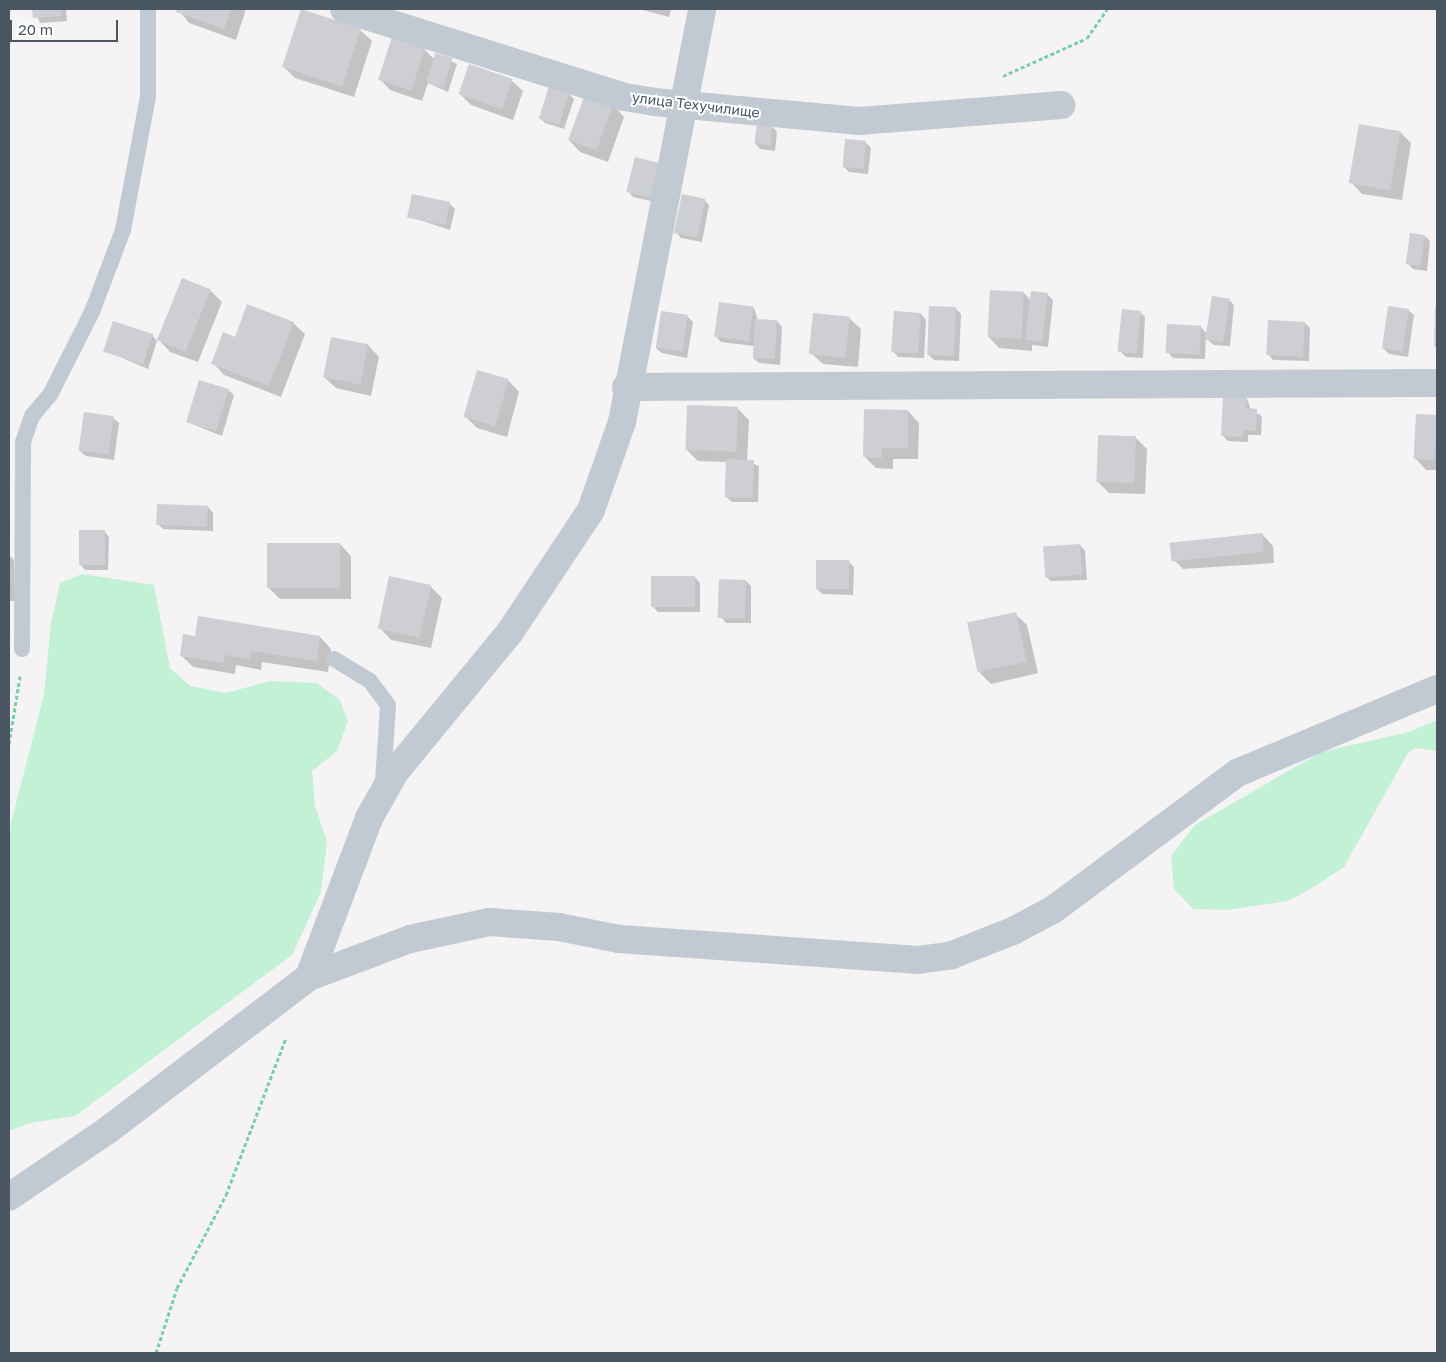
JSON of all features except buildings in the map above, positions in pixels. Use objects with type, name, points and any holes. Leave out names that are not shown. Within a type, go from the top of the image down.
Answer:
[{"type":"street","name":"улица Техучилище","points":[[344,9],[624,97],[851,121],[1061,105]]},
{"type":"street","points":[[308,977],[340,889],[380,799],[395,772],[510,632],[592,510],[614,450],[702,9]]},
{"type":"street","points":[[626,387],[1437,383]]},
{"type":"street","points":[[9,1198],[108,1130],[308,977],[410,939],[489,922],[559,927],[619,939],[918,960],[952,955],[1005,935],[1054,909],[1237,773],[1437,689]]},
{"type":"lane","points":[[22,649],[16,496],[23,442],[32,416],[50,393],[92,312],[122,230],[148,97],[148,9]]},
{"type":"lane","points":[[334,659],[370,681],[388,705],[387,753],[380,799]]},
{"type":"path","points":[[997,79],[1028,61],[1087,38],[1107,9]]},
{"type":"path","points":[[9,744],[22,649]]},
{"type":"path","points":[[156,1353],[177,1288],[226,1195],[288,1031]]},
{"type":"green space","points":[[82,574],[154,585],[170,668],[190,686],[226,693],[269,681],[316,683],[339,699],[348,721],[337,751],[312,771],[315,806],[327,842],[321,892],[292,955],[75,1116],[30,1123],[9,1131],[9,831],[44,694],[51,623],[60,583]]},
{"type":"green space","points":[[1437,720],[1437,751],[1415,748],[1408,753],[1344,867],[1312,888],[1288,901],[1227,910],[1193,909],[1174,889],[1171,856],[1195,825],[1321,752],[1409,732]]}]
